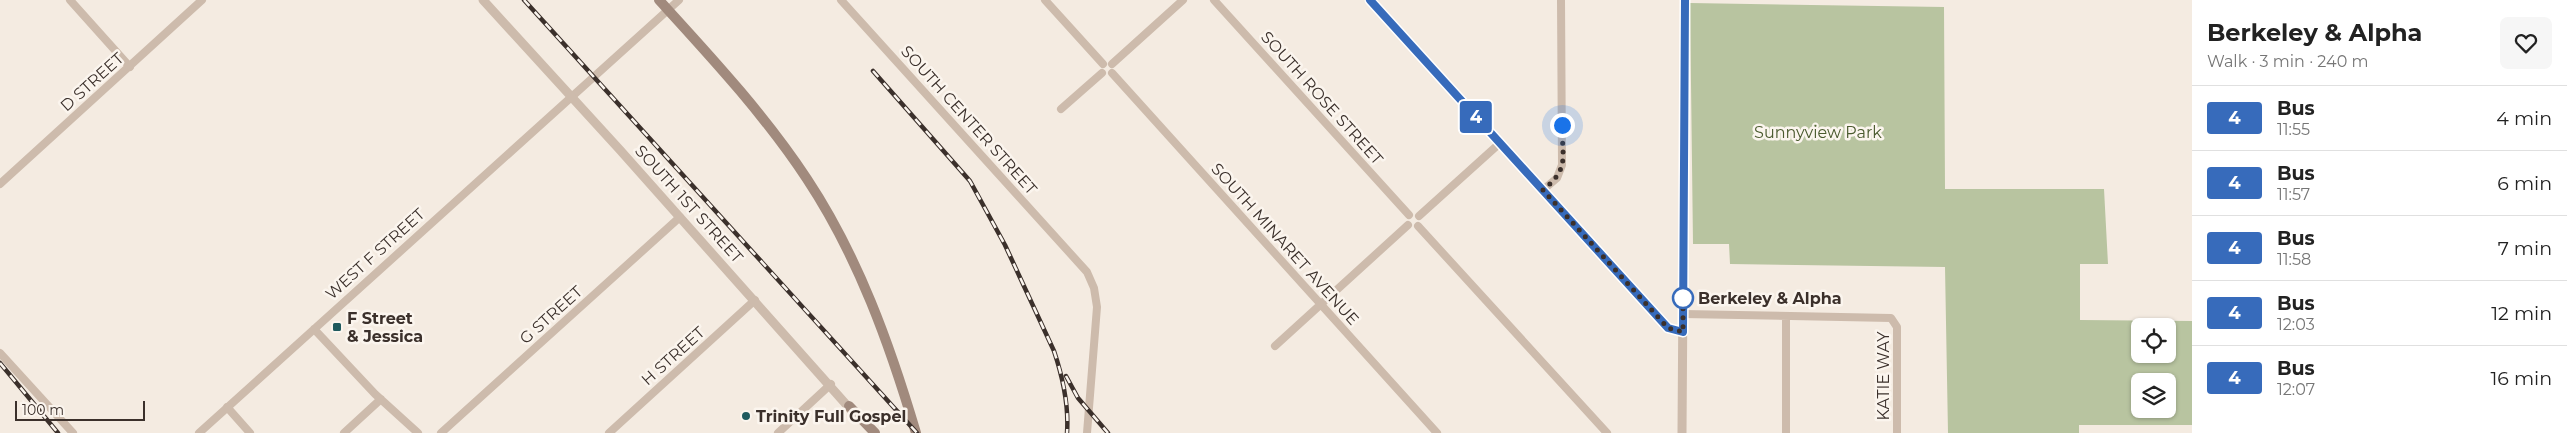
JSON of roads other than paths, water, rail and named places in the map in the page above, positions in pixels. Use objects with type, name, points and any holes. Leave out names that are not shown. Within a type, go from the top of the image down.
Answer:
[{"type":"main road","points":[[659,0],[765,121],[800,168],[820,201],[853,262],[882,330],[916,433]]},
{"type":"main road","points":[[849,406],[875,433]]},
{"type":"street","points":[[70,0],[130,67]]},
{"type":"street","name":"D STREET","points":[[0,184],[202,0]]},
{"type":"street","name":"SOUTH 1ST STREET","points":[[483,0],[831,384],[867,433]]},
{"type":"street","name":"WEST F STREET","points":[[199,433],[679,0]]},
{"type":"street","name":"SOUTH CENTER STREET","points":[[841,0],[1076,259],[1090,280],[1097,307],[1087,433]]},
{"type":"street","points":[[1045,0],[1103,64]]},
{"type":"street","points":[[1102,73],[1112,74],[1112,64],[1183,0]]},
{"type":"street","name":"SOUTH ROSE STREET","points":[[1214,0],[1408,215]]},
{"type":"street","points":[[1370,0],[1668,328],[1683,332]]},
{"type":"street","points":[[1543,190],[1559,175],[1562,165],[1562,0]]},
{"type":"street","points":[[1682,433],[1685,0]]},
{"type":"street","points":[[1103,64],[1109,62],[1112,64]]},
{"type":"street","points":[[1102,73],[1101,67],[1103,64]]},
{"type":"street","points":[[1061,109],[1102,73]]},
{"type":"street","name":"SOUTH MINARET AVENUE","points":[[1112,74],[1437,433]]},
{"type":"street","points":[[1419,216],[1500,143]]},
{"type":"street","points":[[1415,213],[1419,216],[1421,220],[1418,226],[1412,228],[1406,222],[1408,215],[1415,213]]},
{"type":"street","name":"G STREET","points":[[441,433],[680,217]]},
{"type":"street","points":[[1275,346],[1408,225]]},
{"type":"street","points":[[1418,226],[1607,433]]},
{"type":"street","name":"H STREET","points":[[609,433],[755,300]]},
{"type":"street","points":[[1683,314],[1786,316],[1786,433]]},
{"type":"street","name":"KATIE WAY","points":[[1786,316],[1887,317],[1894,320],[1897,327],[1897,433]]},
{"type":"street","points":[[314,329],[381,400],[418,433]]},
{"type":"street","points":[[0,353],[73,433]]},
{"type":"street","points":[[778,433],[831,384]]},
{"type":"street","points":[[344,433],[381,400]]},
{"type":"street","points":[[227,407],[250,433]]},
{"type":"railway","points":[[524,0],[917,433]]},
{"type":"railway","points":[[873,71],[970,181],[1005,245],[1054,351],[1065,392],[1067,433]]},
{"type":"railway","points":[[0,363],[58,433]]},
{"type":"railway","points":[[1066,376],[1078,398],[1108,433]]},
{"type":"place","name":"Berkeley & Alpha","points":[[1683,298]]},
{"type":"place","name":"F Street & Jessica","points":[[337,327]]},
{"type":"place","name":"Trinity Full Gospel","points":[[746,416]]},
{"type":"park label","name":"Sunnyview Park","points":[[1818,132]]}]
